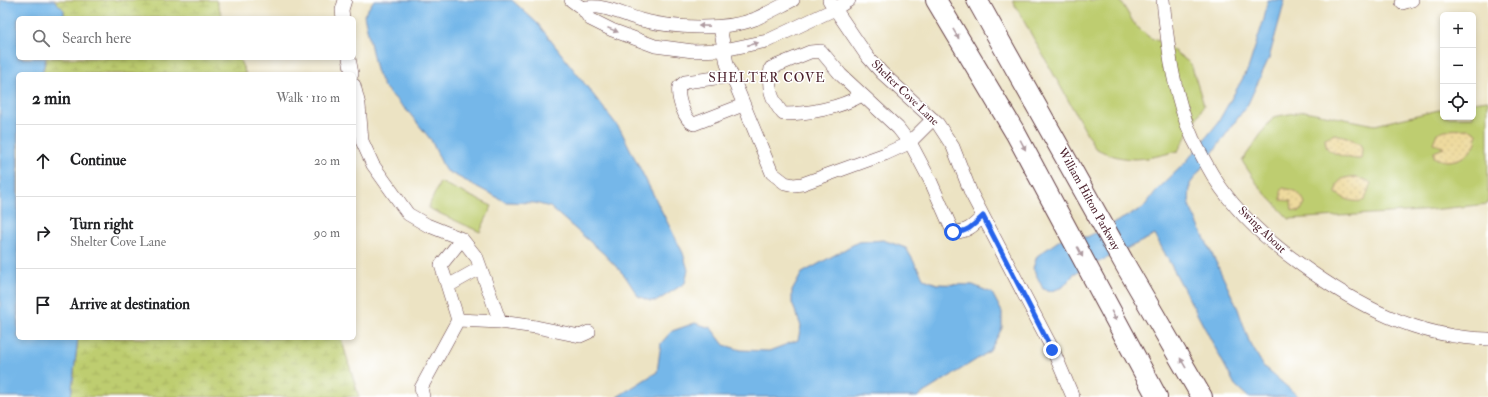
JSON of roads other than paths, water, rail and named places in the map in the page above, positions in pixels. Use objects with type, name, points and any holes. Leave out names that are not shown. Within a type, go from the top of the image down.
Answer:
[{"type":"highway","points":[[936,0],[1016,134],[1157,397]]},
{"type":"highway","points":[[962,0],[1032,97]]},
{"type":"highway","name":"William Hilton Parkway","points":[[977,0],[1127,268],[1202,397]]},
{"type":"street","points":[[343,16],[342,10],[345,0]]},
{"type":"street","points":[[571,0],[582,8],[590,19],[612,30],[655,46],[693,51],[724,50],[767,41],[832,4],[849,0]]},
{"type":"street","points":[[582,8],[592,6],[642,20],[679,26],[720,26],[754,19],[794,0]]},
{"type":"street","name":"Swing About","points":[[1163,0],[1173,74],[1186,121],[1196,144],[1215,179],[1236,206],[1259,230],[1284,252],[1324,282],[1356,302],[1404,323],[1442,335],[1488,339]]},
{"type":"street","name":"Shelter Cove Lane","points":[[832,4],[867,56],[882,73],[938,124],[953,147],[971,193],[1052,350],[1070,396]]},
{"type":"street","points":[[720,26],[724,50],[731,76],[743,105],[772,173],[785,183],[794,185],[885,154],[909,143],[933,119]]},
{"type":"street","points":[[862,95],[840,105],[793,114],[783,114],[773,101],[768,80],[771,68],[810,52],[821,51],[841,75],[898,128],[909,143],[931,182],[953,232],[962,233],[973,226],[983,216]]},
{"type":"street","points":[[350,60],[352,72]]},
{"type":"street","points":[[731,76],[685,82],[680,87],[679,98],[688,118],[691,123],[694,124],[743,105]]},
{"type":"street","points":[[356,93],[359,106],[362,141],[378,172],[408,214],[427,225],[462,239],[476,258],[500,322]]},
{"type":"street","points":[[423,397],[420,388],[458,320],[442,265],[462,239]]},
{"type":"street","points":[[448,286],[480,268]]},
{"type":"street","points":[[458,320],[500,322],[536,327],[580,336],[589,332]]},
{"type":"water","points":[[0,0],[54,0],[64,10],[64,16],[16,16],[16,60],[46,60],[42,72],[16,72],[16,340],[78,340],[71,397],[0,397]]},
{"type":"water","points":[[374,0],[512,0],[538,24],[620,129],[683,253],[688,270],[685,283],[657,301],[650,301],[638,296],[625,276],[603,253],[550,207],[535,203],[506,202],[445,170],[431,140],[410,114],[384,87],[376,70],[364,15]]},
{"type":"water","points":[[1268,0],[1285,0],[1269,58],[1248,104],[1190,184],[1189,205],[1238,309],[1249,341],[1264,367],[1299,397],[1248,397],[1235,385],[1155,235],[1074,274],[1063,287],[1052,291],[1043,289],[1033,268],[1037,256],[1064,237],[1087,237],[1143,208],[1156,191],[1185,163],[1217,124],[1248,69],[1264,19]]},
{"type":"water","points":[[883,240],[906,248],[924,279],[937,284],[973,285],[992,293],[1002,312],[1002,328],[990,351],[917,397],[617,397],[657,372],[661,343],[672,331],[695,323],[711,328],[724,345],[741,350],[769,351],[798,340],[801,326],[792,303],[792,291],[802,273],[858,242]]},
{"type":"district","name":"SHELTER COVE","points":[[767,78]]}]
